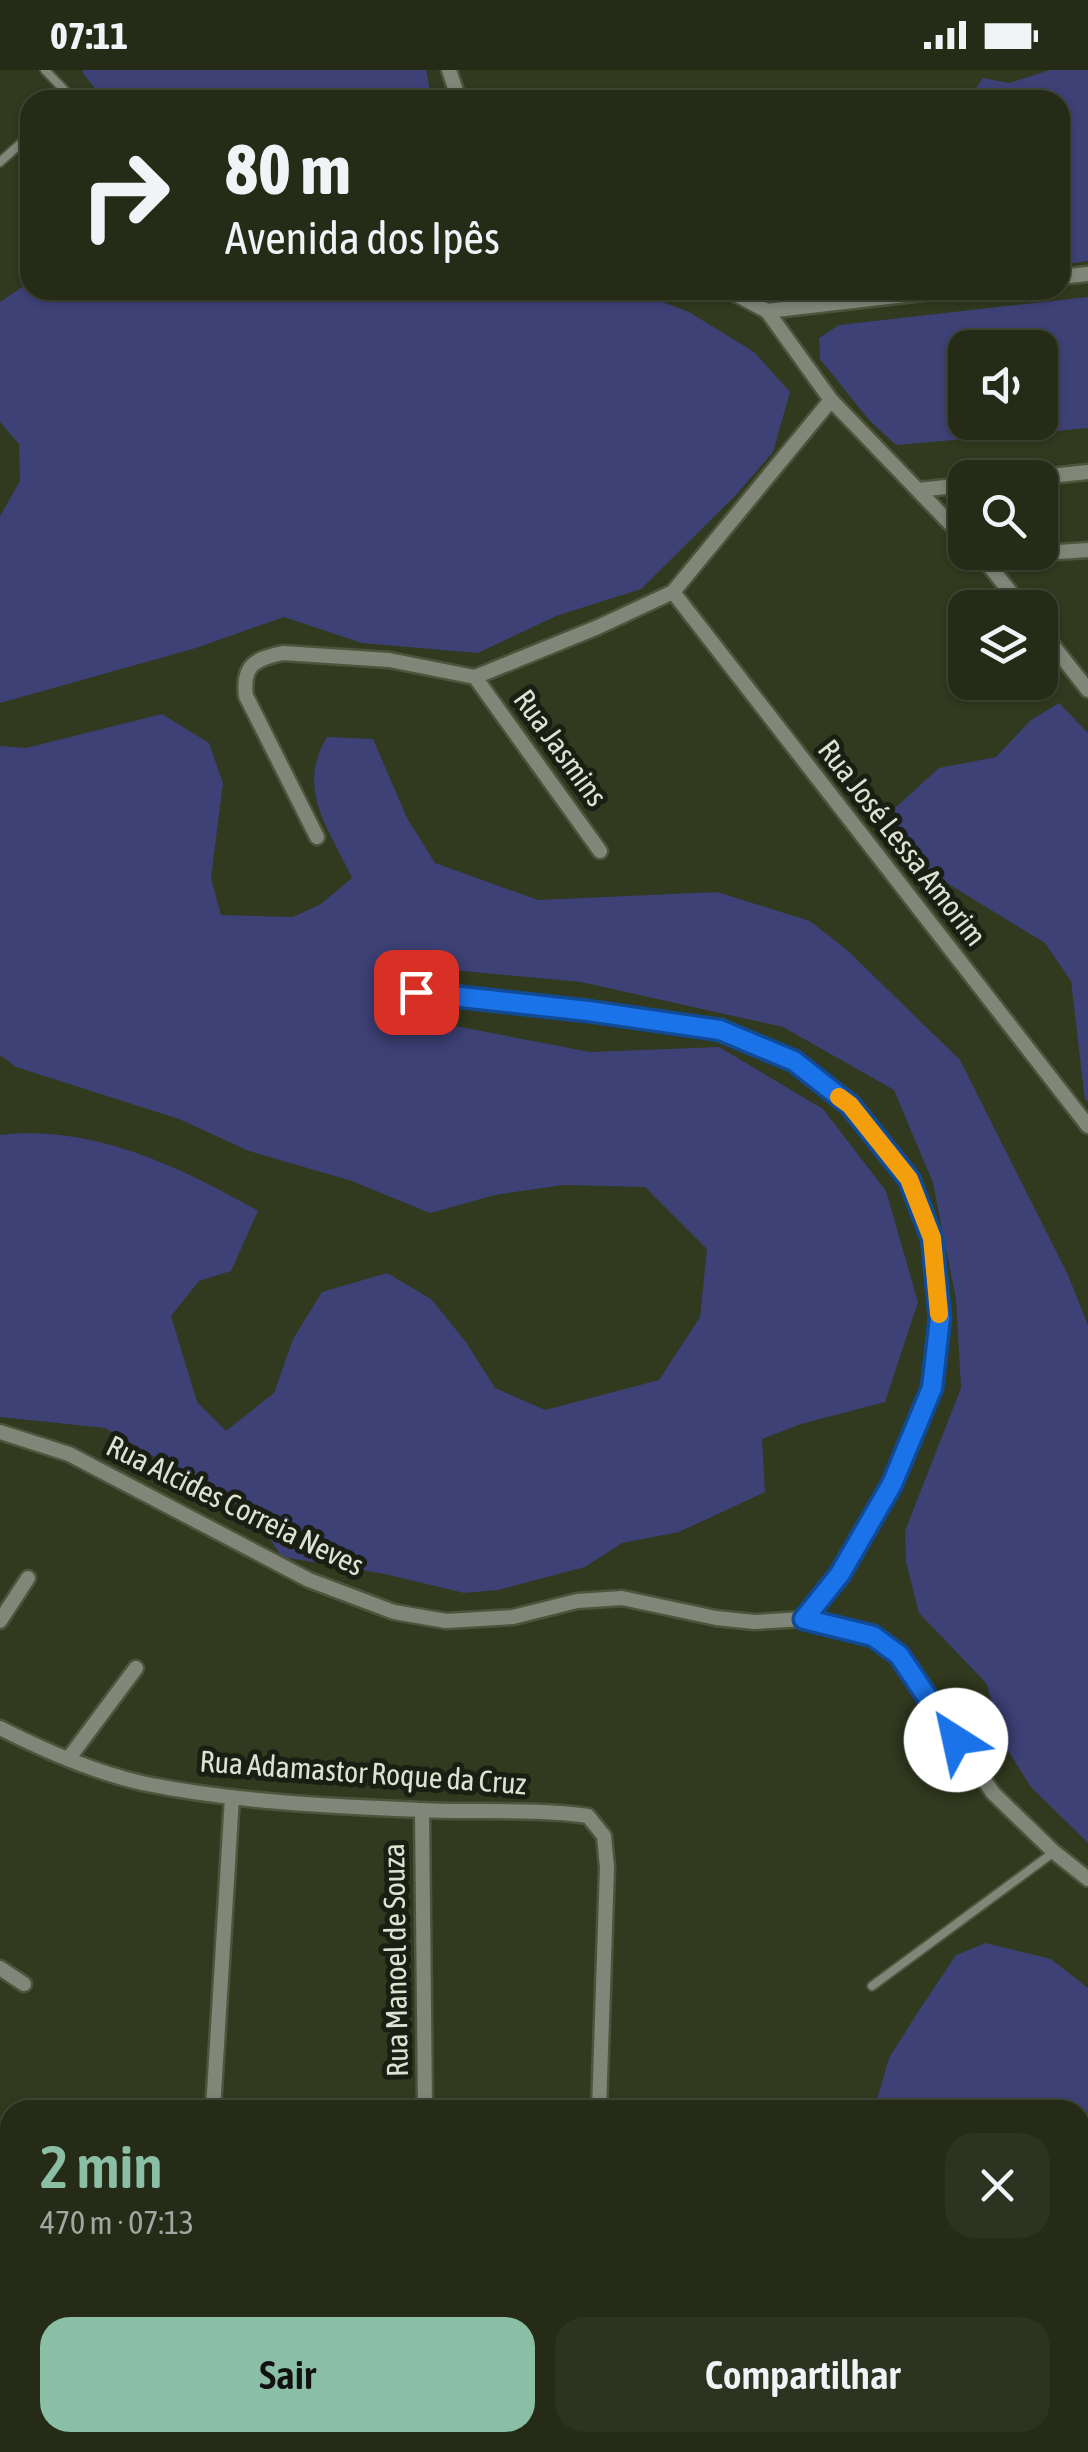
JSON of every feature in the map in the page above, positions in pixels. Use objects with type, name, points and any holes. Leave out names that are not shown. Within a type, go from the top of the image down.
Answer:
[{"type":"street","points":[[747,300],[767,311],[831,400],[948,521]]},
{"type":"street","points":[[767,311],[862,300]]},
{"type":"street","points":[[317,837],[246,696],[244,679],[250,667],[266,656],[284,652],[389,660],[476,677],[674,592],[831,400]]},
{"type":"street","points":[[1058,475],[1088,472]]},
{"type":"street","points":[[918,490],[948,486]]},
{"type":"street","points":[[1058,551],[1088,550]]},
{"type":"street","points":[[992,570],[1008,590]]},
{"type":"street","name":"Rua José Lessa Amorim","points":[[674,592],[1088,1126]]},
{"type":"street","points":[[1058,652],[1088,690]]},
{"type":"street","name":"Rua Jasmins","points":[[476,677],[600,852]]},
{"type":"street","name":"Rua Alcides Correia Neves","points":[[0,1432],[69,1454],[309,1580],[394,1612],[446,1621],[513,1617],[577,1600],[622,1598],[716,1618],[754,1622],[804,1619],[873,1636],[899,1655],[993,1793],[1088,1879]]},
{"type":"street","points":[[0,1621],[28,1578]]},
{"type":"street","points":[[68,1758],[136,1668]]},
{"type":"street","name":"Rua Adamastor Roque da Cruz","points":[[0,1728],[35,1746],[138,1782],[232,1797],[588,1816],[604,1836],[607,1867],[599,2100]]},
{"type":"street","points":[[214,2100],[232,1797]]},
{"type":"street","name":"Rua Manoel de Souza","points":[[422,1810],[425,2100]]},
{"type":"street","points":[[0,1968],[24,1984]]},
{"type":"lane","points":[[45,70],[64,90]]},
{"type":"lane","points":[[0,162],[20,144]]},
{"type":"lane","points":[[416,992],[720,1030],[794,1061],[850,1105],[909,1179],[932,1238],[940,1318],[932,1388],[892,1484],[840,1574],[804,1619]]},
{"type":"lane","points":[[872,1986],[1054,1852]]},
{"type":"shaded area","points":[[426,70],[430,90],[96,90],[82,72]]},
{"type":"shaded area","points":[[1050,70],[1088,70],[1088,261],[1070,264],[1070,90],[975,90],[983,78],[1009,83]]},
{"type":"shaded area","points":[[20,289],[20,300],[657,300],[689,312],[754,352],[790,392],[773,452],[736,495],[641,589],[556,616],[478,653],[362,643],[284,617],[196,648],[0,703],[0,516],[20,481],[19,444],[0,422],[0,302]]},
{"type":"shaded area","points":[[1088,297],[1088,428],[1058,431],[1058,330],[948,330],[948,440],[952,440],[896,445],[869,420],[820,359],[819,338],[839,325]]},
{"type":"shaded area","points":[[1059,703],[1088,733],[1088,1101],[1071,981],[1045,943],[919,866],[896,836],[895,808],[939,768],[996,757],[1031,720]]},
{"type":"shaded area","points":[[162,714],[209,743],[223,783],[211,878],[221,915],[293,917],[321,904],[352,878],[319,809],[314,774],[327,737],[373,739],[407,818],[435,863],[538,900],[717,892],[810,921],[847,950],[960,1060],[1068,1275],[1088,1325],[1088,1843],[1031,1787],[1007,1749],[986,1683],[919,1613],[906,1562],[905,1531],[961,1388],[956,1299],[933,1183],[894,1090],[783,1027],[581,982],[441,969],[383,981],[404,1016],[590,1052],[719,1047],[823,1109],[886,1191],[918,1302],[885,1402],[801,1424],[762,1439],[765,1492],[679,1532],[622,1543],[585,1567],[498,1590],[464,1593],[385,1574],[282,1557],[254,1515],[105,1428],[0,1417],[0,1135],[69,1136],[135,1152],[258,1211],[231,1271],[199,1281],[171,1316],[197,1402],[226,1431],[274,1393],[293,1339],[322,1292],[387,1273],[431,1299],[466,1342],[495,1388],[545,1410],[659,1380],[700,1317],[707,1249],[645,1187],[563,1185],[495,1195],[430,1213],[352,1181],[249,1151],[179,1119],[16,1067],[0,1055],[0,746],[26,748]]},
{"type":"shaded area","points":[[986,1943],[1051,1959],[1088,1988],[1088,2100],[877,2100],[889,2058],[956,1955]]},
{"type":"slow traffic","points":[[839,1097],[850,1105],[909,1179],[932,1238],[939,1314]]},
{"type":"route","points":[[416,992],[720,1030],[794,1061],[850,1105],[909,1179],[932,1238],[940,1318],[932,1388],[892,1484],[840,1574],[804,1619],[873,1636],[899,1655],[956,1740]]}]
